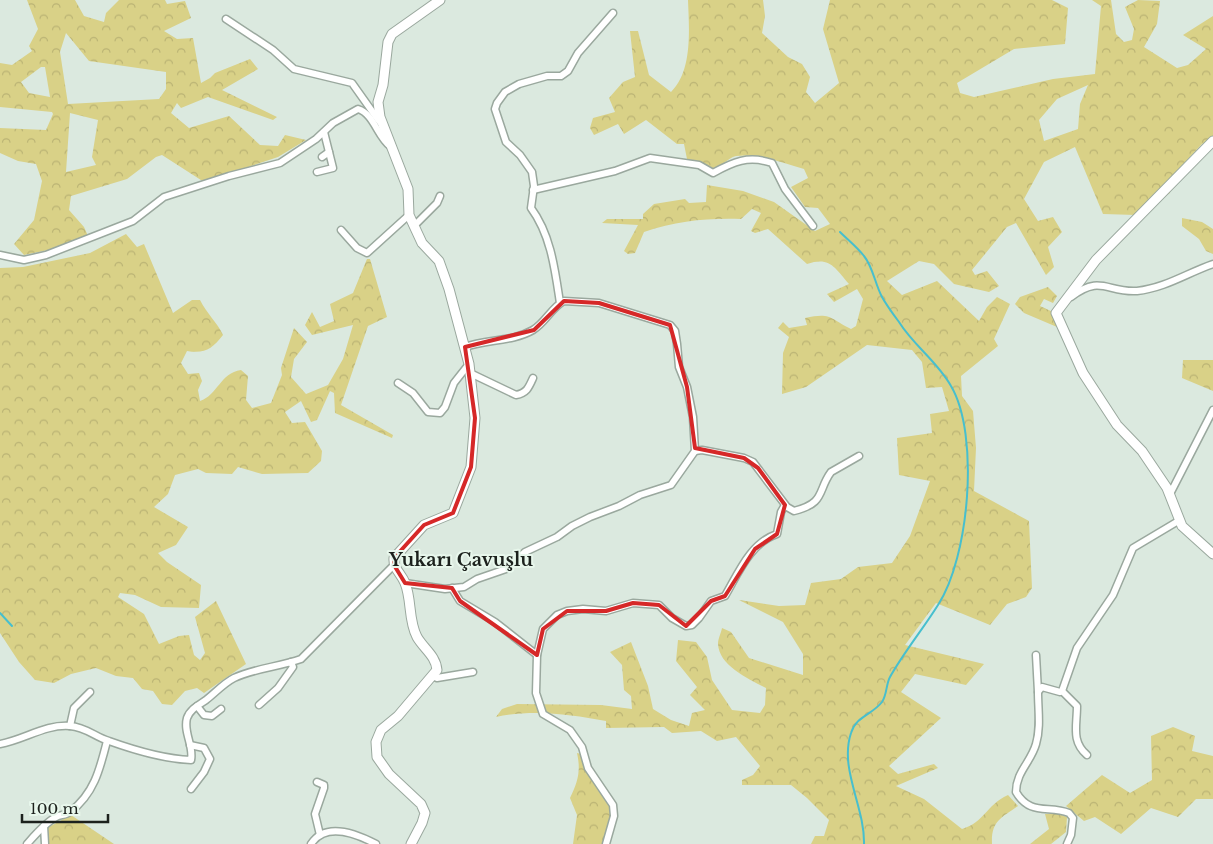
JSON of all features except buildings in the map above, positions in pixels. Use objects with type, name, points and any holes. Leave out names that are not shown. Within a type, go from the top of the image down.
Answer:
[{"type":"street","points":[[411,844],[422,824],[425,813],[421,804],[389,774],[377,757],[376,742],[381,730],[398,716],[437,670],[436,662],[417,636],[411,621],[405,583],[394,565],[394,558],[424,525],[444,518],[453,512],[471,467],[474,418],[470,368],[449,289],[439,261],[422,243],[409,215],[408,189],[380,116],[378,102],[383,85],[388,42],[401,26],[440,0]]},
{"type":"street","points":[[560,303],[549,244],[530,204],[534,190],[532,172],[520,155],[506,142],[502,135],[495,109],[497,103],[506,92],[519,84],[547,76],[561,76],[568,71],[578,53],[613,13]]},
{"type":"street","points":[[226,19],[273,50],[299,71],[352,83],[387,133]]},
{"type":"street","points":[[0,255],[24,260],[46,255],[110,232],[141,216],[164,197],[229,176],[280,163],[339,119],[358,109],[369,116],[385,142],[393,149]]},
{"type":"street","points":[[317,172],[333,168],[324,132]]},
{"type":"street","points":[[1213,141],[1096,260],[1056,313],[1083,373],[1116,425],[1142,451],[1170,494],[1182,526],[1213,554]]},
{"type":"street","points":[[322,157],[329,152]]},
{"type":"street","points":[[534,190],[615,171],[650,158],[699,165],[712,173],[728,163],[742,160],[764,161],[772,163],[785,189],[813,226]]},
{"type":"street","points":[[414,226],[437,203],[440,196]]},
{"type":"street","points":[[341,230],[357,248],[367,253],[409,215]]},
{"type":"street","points":[[1065,301],[1080,290],[1094,284],[1137,291],[1167,284],[1213,264]]},
{"type":"street","points":[[405,583],[452,588],[464,587],[477,579],[506,570],[525,552],[557,537],[572,526],[640,495],[666,489],[671,485],[695,451],[693,417],[689,395],[678,368],[674,331],[670,325],[599,303],[564,301],[534,330],[519,336],[497,341],[481,342],[465,347]]},
{"type":"street","points":[[470,368],[516,395],[524,393],[533,378]]},
{"type":"street","points":[[398,383],[413,394],[428,412],[440,413],[445,407],[454,383],[470,368]]},
{"type":"street","points":[[1170,494],[1213,410]]},
{"type":"street","points":[[695,451],[702,450],[744,458],[753,462],[785,505],[794,511],[813,503],[822,494],[831,472],[860,456]]},
{"type":"street","points":[[606,844],[614,816],[613,805],[588,768],[582,747],[570,730],[543,714],[536,693],[537,655],[543,629],[548,622],[566,611],[606,611],[633,603],[659,605],[672,618],[686,626],[692,624],[710,601],[725,596],[733,580],[755,549],[764,540],[777,534],[781,512],[785,505]]},
{"type":"street","points":[[1062,691],[1078,648],[1113,596],[1133,548],[1180,520]]},
{"type":"street","points":[[0,744],[17,741],[45,729],[70,726],[90,730],[107,741],[191,760],[187,734],[187,718],[192,709],[232,679],[253,670],[301,659],[394,565]]},
{"type":"street","points":[[452,588],[460,601],[496,622],[537,655]]},
{"type":"street","points":[[1036,655],[1040,721],[1036,746],[1019,774],[1016,792],[1027,805],[1045,811],[1069,813],[1073,818],[1071,835],[1067,844]]},
{"type":"street","points":[[259,705],[290,674],[293,667],[291,662]]},
{"type":"street","points":[[432,676],[437,678],[473,672]]},
{"type":"street","points":[[1038,692],[1042,687],[1062,691],[1077,706],[1078,747],[1087,755]]},
{"type":"street","points":[[70,726],[74,708],[82,697],[90,692]]},
{"type":"street","points":[[197,706],[204,715],[212,716],[222,708]]},
{"type":"street","points":[[27,844],[44,826],[56,817],[68,814],[86,797],[96,782],[107,741]]},
{"type":"street","points":[[190,745],[204,748],[210,759],[191,789]]},
{"type":"street","points":[[316,782],[324,785],[315,814],[320,836]]},
{"type":"street","points":[[44,826],[45,844]]},
{"type":"street","points":[[312,844],[327,832],[346,832],[359,835],[376,844]]},
{"type":"highlighted area","points":[[564,301],[599,303],[670,325],[687,387],[695,448],[744,458],[758,468],[785,505],[777,534],[755,549],[725,596],[711,601],[686,626],[659,605],[633,603],[606,611],[567,611],[543,629],[537,655],[460,601],[452,588],[405,583],[394,565],[394,558],[424,525],[453,513],[471,467],[475,418],[465,347],[534,330]]},
{"type":"green space","points":[[27,0],[75,0],[84,16],[104,22],[106,13],[119,0],[165,0],[167,4],[185,1],[191,18],[164,31],[177,39],[193,38],[201,83],[215,73],[250,59],[258,69],[222,90],[277,117],[273,120],[208,97],[181,108],[177,103],[171,113],[189,128],[229,116],[260,145],[278,146],[285,135],[306,140],[278,157],[204,182],[162,155],[156,157],[127,179],[71,196],[69,210],[84,227],[88,236],[53,249],[24,255],[14,244],[34,220],[42,181],[36,164],[18,161],[0,153],[0,128],[46,130],[53,114],[52,112],[0,107],[0,63],[12,65],[32,51],[29,46],[38,29]],"holes":[[[66,33],[89,61],[166,72],[166,89],[159,99],[68,104],[60,52]],[[41,67],[45,67],[50,97],[29,93],[21,82]],[[70,113],[98,120],[92,157],[96,165],[66,172]]]},
{"type":"green space","points":[[688,0],[763,0],[765,16],[762,33],[788,57],[802,64],[810,77],[806,92],[815,103],[839,83],[823,29],[830,0],[1052,0],[1068,8],[1065,44],[1014,49],[957,83],[960,93],[974,97],[1053,79],[1095,74],[1101,6],[1092,0],[1111,0],[1116,34],[1124,42],[1132,40],[1134,29],[1125,7],[1138,0],[1160,1],[1157,24],[1144,47],[1177,68],[1188,65],[1206,49],[1183,35],[1213,16],[1213,138],[1202,144],[1171,177],[1170,193],[1136,215],[1103,214],[1075,147],[1044,162],[1024,199],[1038,221],[1053,217],[1062,232],[1048,247],[1054,267],[1046,275],[1016,223],[1007,227],[972,270],[975,275],[987,271],[999,286],[989,292],[954,284],[934,264],[919,261],[887,281],[902,295],[937,281],[979,321],[987,307],[997,297],[1010,304],[994,339],[998,346],[961,376],[962,396],[973,411],[976,448],[974,491],[1029,521],[1032,588],[1026,597],[1007,604],[990,625],[936,603],[905,645],[984,664],[966,685],[915,674],[901,692],[941,718],[889,766],[898,774],[934,764],[938,768],[896,786],[924,799],[962,829],[976,822],[994,804],[1008,795],[1018,806],[1002,817],[995,825],[992,844],[811,844],[815,836],[824,836],[829,820],[791,785],[742,785],[742,780],[753,775],[760,766],[736,737],[717,741],[701,731],[672,733],[664,727],[606,728],[606,721],[551,713],[524,713],[496,717],[502,709],[517,704],[601,705],[632,709],[631,696],[624,690],[622,665],[610,652],[631,642],[648,686],[653,709],[671,720],[689,726],[692,713],[705,710],[690,695],[697,687],[676,661],[678,640],[696,642],[707,657],[712,680],[732,710],[760,713],[765,705],[766,688],[736,671],[724,659],[718,644],[722,628],[731,632],[749,658],[803,675],[803,654],[783,622],[739,600],[779,606],[805,605],[811,583],[841,579],[858,567],[892,563],[910,536],[930,481],[899,475],[897,438],[932,433],[930,414],[949,411],[942,387],[926,388],[922,362],[912,350],[867,345],[806,387],[782,394],[783,353],[789,337],[778,328],[783,322],[789,328],[807,325],[805,318],[826,316],[851,329],[856,326],[863,299],[857,289],[834,302],[827,294],[849,284],[836,269],[827,263],[815,262],[807,264],[768,229],[755,233],[751,231],[761,213],[752,209],[741,219],[692,221],[644,232],[635,253],[628,254],[624,251],[638,225],[602,223],[607,219],[643,219],[643,214],[654,204],[685,199],[689,203],[706,202],[707,185],[743,191],[774,202],[815,231],[830,224],[818,208],[805,207],[791,187],[808,178],[804,169],[770,159],[744,155],[733,157],[715,168],[707,167],[687,159],[684,144],[677,144],[646,120],[624,134],[618,124],[594,135],[590,128],[593,118],[615,112],[609,98],[623,82],[635,77],[630,31],[638,31],[649,75],[671,92],[678,83],[683,73],[688,49]],"holes":[[[1088,85],[1080,104],[1078,129],[1044,141],[1039,120],[1057,99]]]},
{"type":"green space","points":[[1182,218],[1202,222],[1213,229],[1213,254],[1206,251],[1199,239],[1182,226]]},
{"type":"green space","points":[[126,234],[137,247],[144,244],[173,313],[192,300],[200,300],[223,335],[208,349],[199,352],[187,351],[181,363],[188,374],[199,373],[202,381],[198,390],[200,401],[211,394],[228,375],[241,370],[248,376],[246,400],[252,408],[271,403],[282,375],[281,368],[294,328],[307,342],[294,359],[291,377],[306,394],[328,385],[343,359],[353,325],[312,335],[305,325],[312,312],[320,327],[334,321],[330,304],[353,293],[367,259],[370,259],[387,317],[368,326],[341,405],[393,435],[392,438],[335,413],[334,393],[330,391],[317,420],[311,422],[301,401],[285,412],[292,423],[305,422],[322,451],[321,461],[308,473],[262,474],[238,467],[232,474],[206,473],[198,469],[175,475],[168,494],[154,507],[188,527],[176,545],[158,553],[167,562],[201,585],[199,608],[161,607],[135,595],[120,593],[118,597],[144,614],[159,644],[179,636],[189,635],[194,655],[200,660],[205,653],[195,617],[216,601],[246,664],[204,693],[197,688],[185,691],[172,705],[162,704],[153,691],[142,689],[133,678],[116,676],[96,668],[71,674],[54,683],[35,680],[19,662],[0,633],[0,268],[23,267],[90,253]]},
{"type":"green space","points":[[1048,287],[1057,296],[1053,303],[1044,299],[1040,306],[1053,312],[1057,327],[1024,313],[1015,304],[1020,297]]},
{"type":"green space","points":[[1183,360],[1213,360],[1213,391],[1182,378]]},
{"type":"green space","points":[[1173,727],[1195,736],[1192,751],[1213,756],[1213,799],[1196,799],[1178,817],[1151,808],[1121,834],[1095,817],[1084,821],[1066,806],[1102,775],[1130,793],[1152,780],[1151,736]]},
{"type":"green space","points":[[577,753],[581,754],[609,803],[611,818],[603,844],[573,844],[577,815],[570,798],[578,776]]},
{"type":"green space","points":[[1045,814],[1059,814],[1067,817],[1066,832],[1051,844],[1030,844],[1049,829]]},
{"type":"green space","points":[[71,815],[114,844],[48,844],[47,828]]},
{"type":"waterway","points":[[840,232],[864,256],[870,265],[882,297],[888,307],[911,339],[939,369],[951,386],[960,408],[966,434],[968,464],[963,528],[949,584],[938,605],[890,677],[882,702],[860,719],[853,727],[851,733],[848,760],[861,816],[864,844]]},
{"type":"waterway","points":[[0,613],[12,626]]},
{"type":"district","name":"Yukarı Çavuşlu","points":[[461,560]]}]
